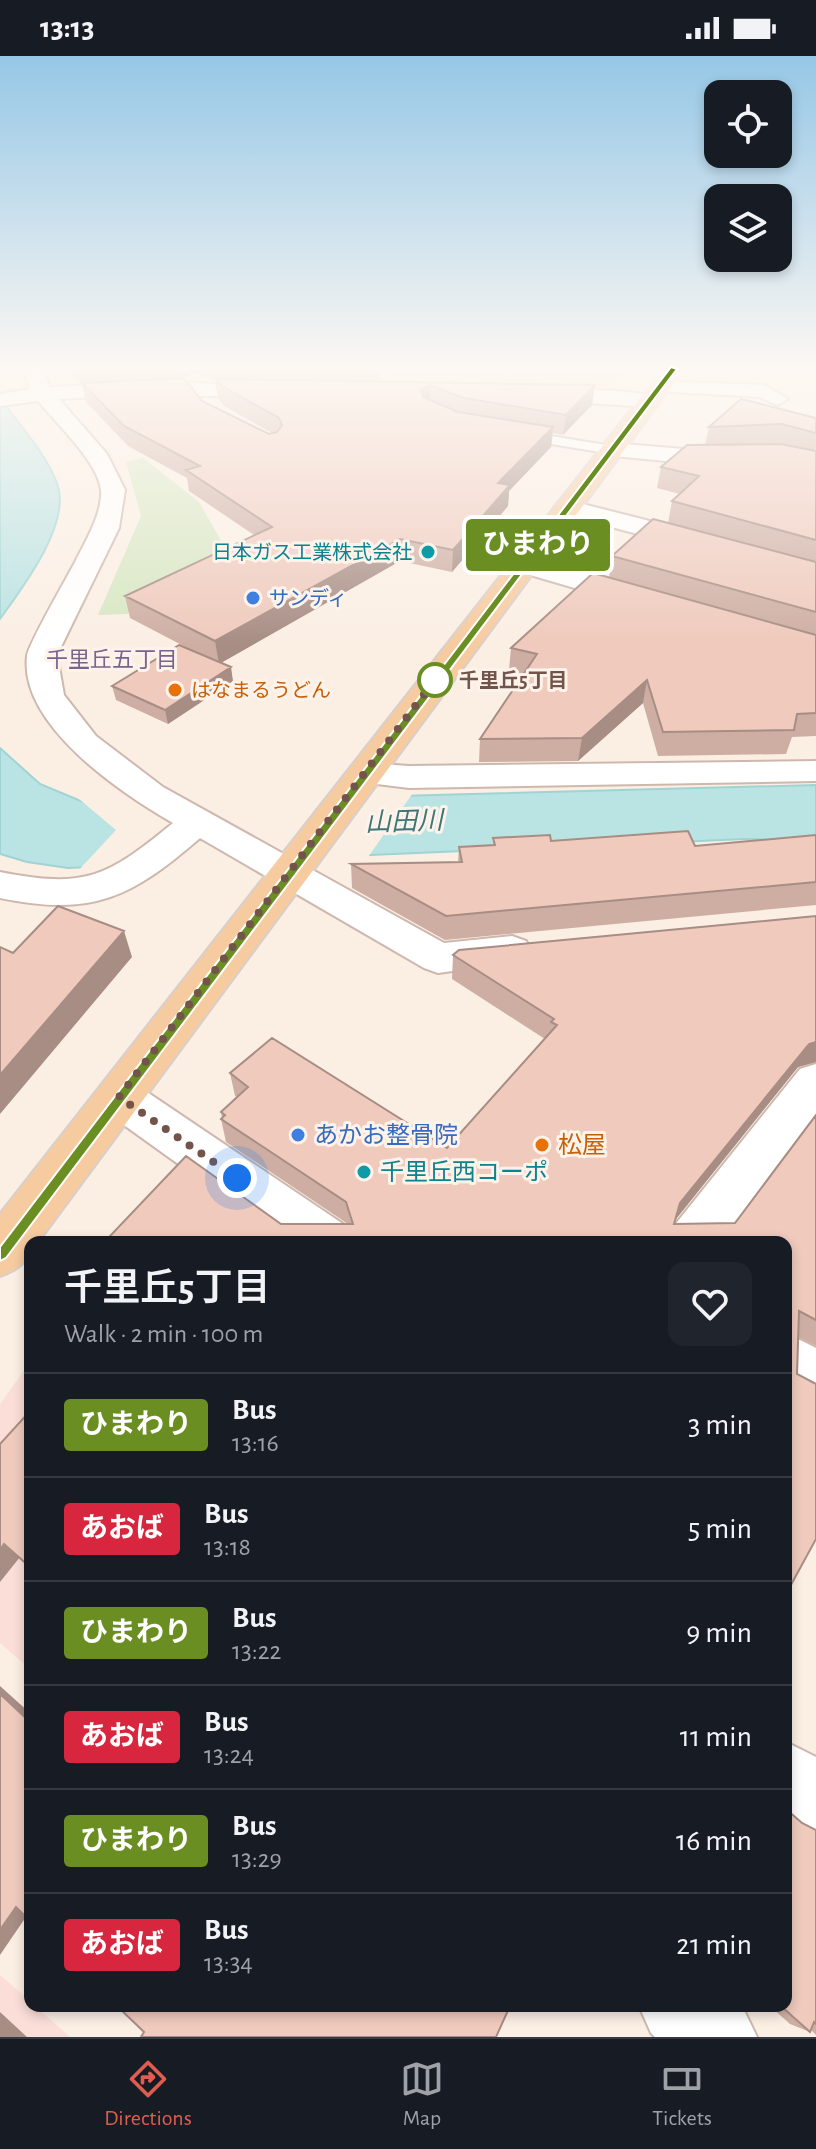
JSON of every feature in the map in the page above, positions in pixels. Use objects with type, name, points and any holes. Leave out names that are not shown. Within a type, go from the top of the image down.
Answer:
[{"type":"main road","points":[[0,1253],[603,461]]},
{"type":"street","points":[[100,461],[113,490],[106,528],[42,655],[48,696],[84,743],[151,795],[198,821],[286,878],[438,958],[548,948]]},
{"type":"street","points":[[567,508],[754,556],[816,576]]},
{"type":"street","points":[[523,564],[662,605]]},
{"type":"street","points":[[361,780],[816,771]]},
{"type":"street","points":[[0,885],[39,893],[98,889],[129,873],[198,821]]},
{"type":"street","points":[[697,1236],[816,1082]]},
{"type":"street","points":[[119,1097],[319,1236]]},
{"type":"street","points":[[792,1364],[816,1380]]},
{"type":"street","points":[[792,1782],[816,1803]]},
{"type":"street","points":[[686,2012],[718,2037]]},
{"type":"shaded area","points":[[24,1370],[24,1664],[0,1643],[0,1404]]},
{"type":"shaded area","points":[[0,1975],[24,1996],[24,2012],[42,2012],[70,2037],[0,2037]]},
{"type":"green space","points":[[147,461],[199,502],[232,560],[127,614],[98,615],[141,516],[126,462]]},
{"type":"water","points":[[0,461],[46,461],[58,486],[60,502],[57,519],[42,556],[0,619]]},
{"type":"water","name":"山田川","points":[[0,748],[40,784],[88,804],[816,785],[816,841],[746,839],[68,868],[0,854]]},
{"type":"pier","points":[[415,790],[366,860],[77,872],[116,830],[79,799]]},
{"type":"building","points":[[191,461],[519,461],[498,483],[510,485],[453,550],[400,539],[215,641],[125,596],[272,527],[186,470],[200,466]]},
{"type":"building","points":[[668,461],[816,461],[816,540],[672,501],[699,476],[661,467]]},
{"type":"building","points":[[653,519],[816,562],[816,612],[612,556]]},
{"type":"building","points":[[593,573],[816,635],[816,713],[797,714],[794,730],[663,732],[647,680],[582,738],[480,739],[537,654],[511,648]]},
{"type":"building","points":[[179,645],[231,667],[165,710],[112,686]]},
{"type":"building","points":[[688,831],[695,846],[816,835],[816,882],[446,916],[351,864],[462,862],[459,847],[495,845],[493,838],[550,835],[551,841]]},
{"type":"building","points":[[58,906],[124,931],[0,1075],[0,947],[13,953]]},
{"type":"building","points":[[816,916],[816,1042],[809,1044],[680,1203],[674,1224],[735,1223],[816,1115],[816,1320],[799,1311],[797,1374],[816,1384],[816,1539],[792,1583],[792,1236],[110,1236],[186,1156],[281,1224],[353,1224],[346,1202],[221,1119],[225,1115],[221,1112],[248,1087],[230,1073],[272,1038],[447,1148],[557,1025],[551,1022],[554,1019],[453,955],[459,950]]},
{"type":"building","points":[[24,1418],[24,1562],[4,1544],[0,1550],[0,1444]]},
{"type":"building","points":[[0,1694],[24,1716],[24,1915],[16,1907],[0,1930]]},
{"type":"building","points":[[792,1814],[816,1830],[816,2024],[814,2022],[810,2032],[788,2012],[792,2012]]},
{"type":"building","points":[[123,2012],[507,2012],[496,2037],[141,2037],[144,2032]]},
{"type":"bus line","name":"ひまわり","points":[[0,1253],[603,461]]},
{"type":"place","name":"日本ガス工業株式会社","points":[[428,552]]},
{"type":"place","name":"サンディ","points":[[253,598]]},
{"type":"place","name":"千里丘5丁目","points":[[435,680]]},
{"type":"place","name":"はなまるうどん","points":[[175,690]]},
{"type":"place","name":"あかお整骨院","points":[[298,1135]]},
{"type":"place","name":"松屋","points":[[542,1145]]},
{"type":"place","name":"千里丘西コーポ","points":[[364,1172]]},
{"type":"district","name":"千里丘五丁目","points":[[112,659]]},
{"type":"route","points":[[237,1178],[119,1097],[435,680]]}]
